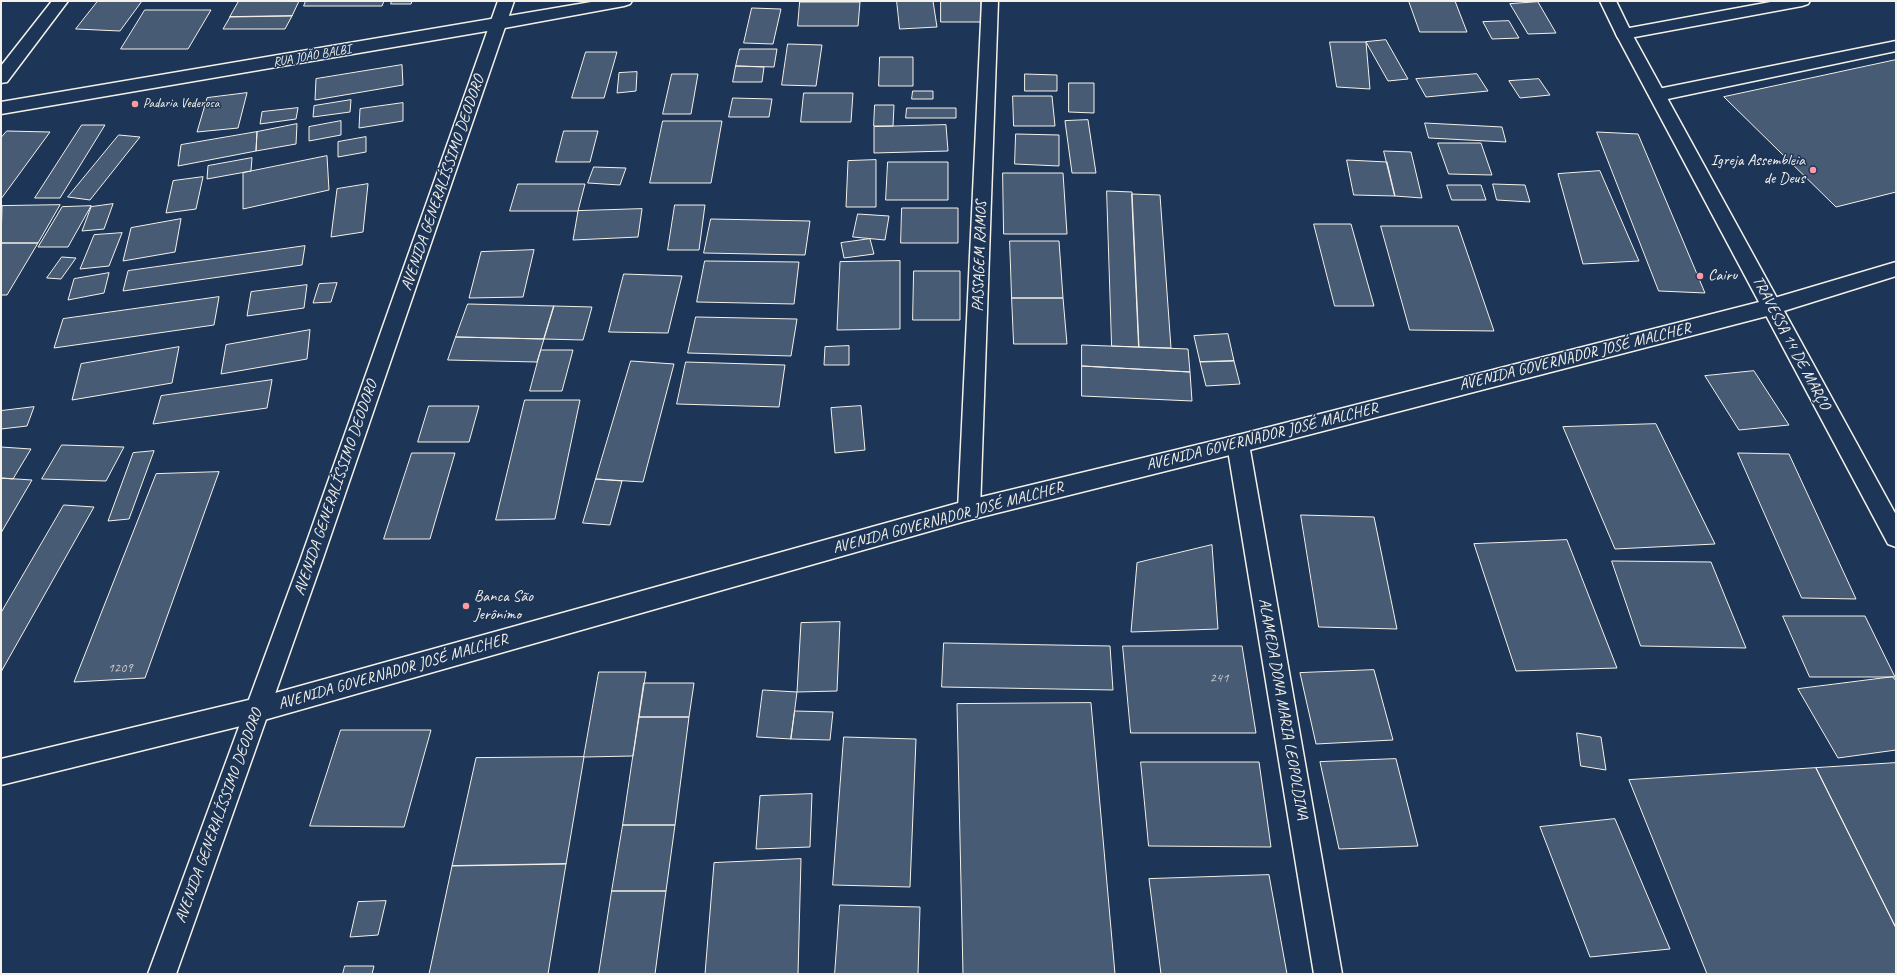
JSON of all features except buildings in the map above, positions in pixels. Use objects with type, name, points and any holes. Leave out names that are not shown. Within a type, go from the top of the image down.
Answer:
[{"type":"street","points":[[1,78],[60,1]]},
{"type":"street","name":"AVENIDA GENERALÍSSIMO DEODORO","points":[[162,974],[257,710],[506,1]]},
{"type":"street","name":"RUA JOÃO BALBI","points":[[1,108],[499,24],[624,1]]},
{"type":"street","name":"PASSAGEM RAMOS","points":[[969,510],[990,1]]},
{"type":"street","name":"TRAVESSA 14 DE MARÇO","points":[[1608,1],[1624,34],[1896,537]]},
{"type":"street","points":[[1624,34],[1802,1]]},
{"type":"street","points":[[1658,95],[1896,46]]},
{"type":"street","name":"AVENIDA GOVERNADOR JOSÉ MALCHER","points":[[1,772],[257,710],[969,510],[1238,444],[1771,306],[1896,269]]},
{"type":"street","name":"ALAMEDA DONA MARIA LEOPOLDINA","points":[[1238,444],[1328,974]]},
{"type":"place","name":"Padaria Vederosa","points":[[135,104]]},
{"type":"place","name":"Igreja Assembleia de Deus","points":[[1813,170]]},
{"type":"place","name":"Cairu","points":[[1700,276]]},
{"type":"place","name":"Banca São Jerônimo","points":[[466,606]]}]
